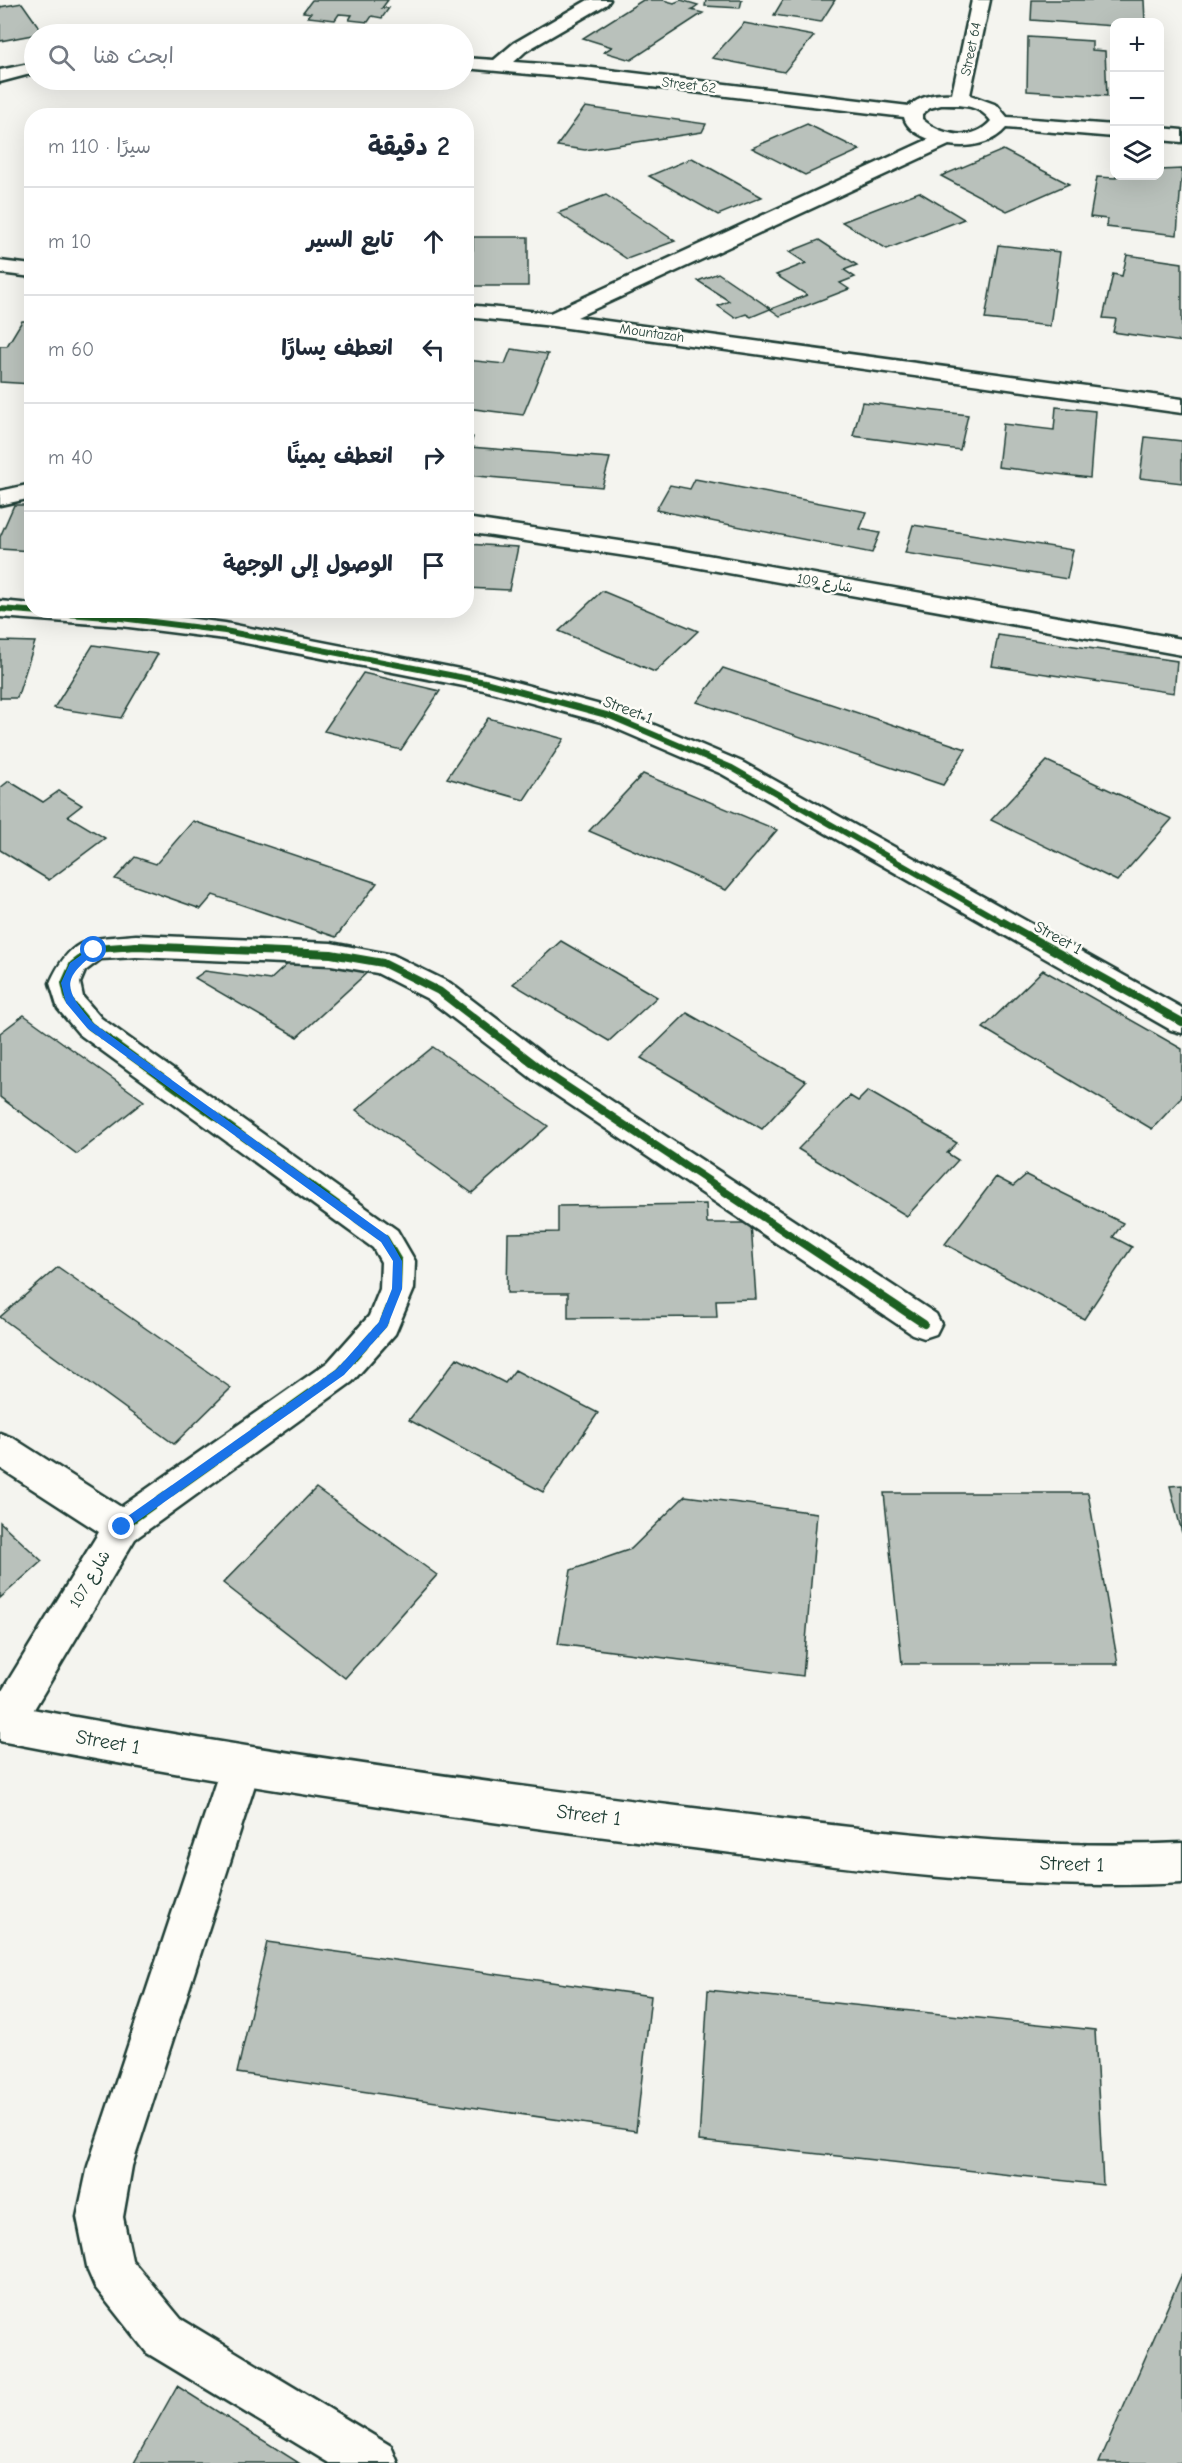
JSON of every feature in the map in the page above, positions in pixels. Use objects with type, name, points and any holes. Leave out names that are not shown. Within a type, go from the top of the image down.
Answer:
[{"type":"street","points":[[499,65],[520,47],[601,0]]},
{"type":"street","name":"Street 64","points":[[960,99],[981,0]]},
{"type":"street","name":"Street 62","points":[[474,64],[584,73],[913,112]]},
{"type":"street","points":[[0,76],[24,70]]},
{"type":"street","points":[[940,99],[960,99],[981,104],[996,112],[1001,122],[996,130],[984,136],[967,139],[948,138],[919,128],[913,120],[913,112],[923,104],[940,99]]},
{"type":"street","points":[[1001,122],[1110,131]]},
{"type":"street","points":[[1164,134],[1182,136]]},
{"type":"street","points":[[474,312],[552,320],[948,138]]},
{"type":"street","points":[[0,267],[24,270]]},
{"type":"street","name":"Mountazah","points":[[552,320],[1182,406]]},
{"type":"street","points":[[0,498],[24,493]]},
{"type":"street","name":"شارع 109","points":[[474,526],[673,556],[1182,647]]},
{"type":"street","name":"Street 1","points":[[0,609],[24,611]]},
{"type":"street","name":"Street 1","points":[[122,618],[225,631],[485,682],[610,716],[732,768],[1050,950],[1182,1022]]},
{"type":"street","points":[[0,1449],[122,1527],[340,1372],[383,1324],[397,1289],[398,1261],[385,1239],[90,1026],[69,1001],[65,983],[73,965],[94,950],[136,946],[331,954],[383,963],[439,991],[546,1072],[924,1324]]},
{"type":"street","name":"شارع 107","points":[[2,1723],[122,1527]]},
{"type":"street","name":"Street 1","points":[[2,1723],[241,1766],[575,1814],[972,1862],[1142,1866],[1182,1863]]},
{"type":"street","points":[[241,1766],[110,2166],[100,2217],[111,2271],[164,2336],[374,2463]]},
{"type":"building","points":[[312,0],[388,0],[382,8],[389,8],[382,18],[372,16],[368,22],[349,20],[352,15],[339,14],[335,20],[308,17],[311,13],[303,12]]},
{"type":"building","points":[[643,0],[663,0],[674,3],[681,0],[698,5],[691,10],[703,13],[631,60],[604,52],[612,47],[583,38]]},
{"type":"building","points":[[706,0],[742,0],[740,8],[705,6]]},
{"type":"building","points":[[783,0],[835,0],[821,22],[774,15]]},
{"type":"building","points":[[1032,0],[1144,0],[1145,18],[1110,18],[1110,26],[1031,20]]},
{"type":"building","points":[[22,3],[37,24],[24,24],[24,37],[0,41],[0,7]]},
{"type":"building","points":[[744,23],[814,36],[784,72],[712,58]]},
{"type":"building","points":[[1028,37],[1092,41],[1092,50],[1105,51],[1107,96],[1027,91]]},
{"type":"building","points":[[585,107],[706,124],[702,132],[585,150],[557,146]]},
{"type":"building","points":[[807,124],[860,150],[805,175],[752,148]]},
{"type":"building","points":[[1003,150],[1069,184],[1007,211],[941,176]]},
{"type":"building","points":[[692,158],[762,197],[718,215],[649,176]]},
{"type":"building","points":[[1182,169],[1177,235],[1106,227],[1107,219],[1090,217],[1097,177],[1110,178],[1110,180],[1164,180],[1164,170]]},
{"type":"building","points":[[919,192],[964,219],[887,249],[842,222]]},
{"type":"building","points":[[606,195],[675,241],[627,259],[558,213]]},
{"type":"building","points":[[474,237],[528,237],[528,286],[474,286]]},
{"type":"building","points":[[819,240],[857,265],[844,270],[855,277],[840,283],[849,289],[780,316],[770,309],[751,317],[746,314],[735,318],[718,306],[729,301],[698,281],[718,273],[771,309],[807,295],[776,275],[806,263],[789,252]]},
{"type":"building","points":[[998,245],[1060,252],[1050,326],[985,319]]},
{"type":"building","points":[[1127,255],[1182,263],[1182,342],[1113,332],[1116,319],[1103,318],[1113,274],[1122,276]]},
{"type":"building","points":[[24,321],[24,384],[0,382],[0,346],[7,346]]},
{"type":"building","points":[[511,349],[548,354],[523,415],[474,409],[474,361],[505,364]]},
{"type":"building","points":[[862,402],[968,415],[960,450],[853,436]]},
{"type":"building","points":[[1056,407],[1095,411],[1090,478],[998,467],[1003,424],[1054,430]]},
{"type":"building","points":[[1145,437],[1182,441],[1182,483],[1140,478]]},
{"type":"building","points":[[474,447],[610,458],[602,487],[474,476]]},
{"type":"building","points":[[695,479],[867,512],[860,529],[880,533],[872,553],[656,510],[670,485],[690,489]]},
{"type":"building","points":[[14,505],[24,505],[24,550],[0,549],[0,537]]},
{"type":"building","points":[[913,525],[1073,550],[1067,579],[905,553]]},
{"type":"building","points":[[474,544],[518,547],[509,590],[474,588]]},
{"type":"building","points":[[602,591],[698,631],[655,672],[559,631]]},
{"type":"building","points":[[998,635],[1177,661],[1174,693],[992,666]]},
{"type":"building","points":[[0,641],[35,642],[17,698],[0,698]]},
{"type":"building","points":[[93,645],[158,654],[121,718],[54,708]]},
{"type":"building","points":[[723,668],[966,749],[943,785],[697,702]]},
{"type":"building","points":[[363,673],[440,691],[401,750],[324,731]]},
{"type":"building","points":[[488,718],[564,739],[524,800],[447,778]]},
{"type":"building","points":[[1047,761],[1172,819],[1117,881],[991,820]]},
{"type":"building","points":[[643,774],[777,830],[726,890],[589,831]]},
{"type":"building","points":[[9,781],[43,802],[59,791],[82,805],[68,816],[105,838],[49,880],[0,850],[0,788]]},
{"type":"building","points":[[193,821],[377,883],[336,937],[213,895],[201,909],[115,879],[135,857],[156,864]]},
{"type":"building","points":[[561,941],[657,997],[609,1041],[513,984]]},
{"type":"building","points":[[294,958],[372,968],[297,1037],[195,978],[205,971],[270,980]]},
{"type":"building","points":[[1043,970],[1182,1049],[1182,1097],[1152,1129],[983,1028]]},
{"type":"building","points":[[687,1013],[806,1081],[762,1129],[641,1058]]},
{"type":"building","points":[[24,1015],[144,1101],[77,1154],[0,1097],[0,1033]]},
{"type":"building","points":[[433,1047],[548,1126],[472,1193],[356,1110]]},
{"type":"building","points":[[868,1091],[957,1143],[947,1153],[958,1160],[907,1216],[798,1149],[850,1096],[858,1101]]},
{"type":"building","points":[[1026,1175],[1123,1223],[1113,1237],[1132,1247],[1084,1319],[945,1244],[996,1177],[1013,1186]]},
{"type":"building","points":[[706,1204],[707,1223],[751,1223],[756,1299],[716,1300],[717,1317],[568,1318],[568,1293],[507,1293],[508,1233],[558,1232],[558,1206]]},
{"type":"building","points":[[58,1267],[231,1388],[174,1444],[0,1317]]},
{"type":"building","points":[[457,1358],[505,1383],[515,1370],[598,1413],[543,1492],[409,1420]]},
{"type":"building","points":[[1182,1485],[1182,1533],[1170,1486]]},
{"type":"building","points":[[316,1488],[437,1575],[345,1678],[223,1583]]},
{"type":"building","points":[[884,1493],[1088,1493],[1118,1664],[902,1664]]},
{"type":"building","points":[[685,1496],[817,1513],[803,1676],[558,1644],[571,1570],[631,1549]]},
{"type":"building","points":[[0,1522],[42,1561],[0,1598]]},
{"type":"building","points":[[267,1942],[651,1996],[636,2131],[237,2073]]},
{"type":"building","points":[[708,1990],[1095,2030],[1103,2185],[699,2141]]},
{"type":"building","points":[[1182,2274],[1182,2463],[1099,2463]]},
{"type":"building","points":[[177,2386],[299,2463],[134,2463]]},
{"type":"cycle path","points":[[0,609],[24,611]]},
{"type":"cycle path","points":[[121,618],[225,631],[485,682],[610,716],[732,768],[1182,1022]]},
{"type":"cycle path","points":[[122,1527],[340,1372],[383,1324],[397,1289],[398,1261],[385,1239],[90,1026],[69,1001],[65,983],[73,965],[94,949],[136,946],[331,954],[383,963],[439,991],[546,1073],[924,1324]]},
{"type":"route","points":[[94,950],[73,965],[65,983],[69,1001],[90,1026],[385,1239],[398,1261],[397,1289],[383,1324],[340,1372],[122,1527]]}]
